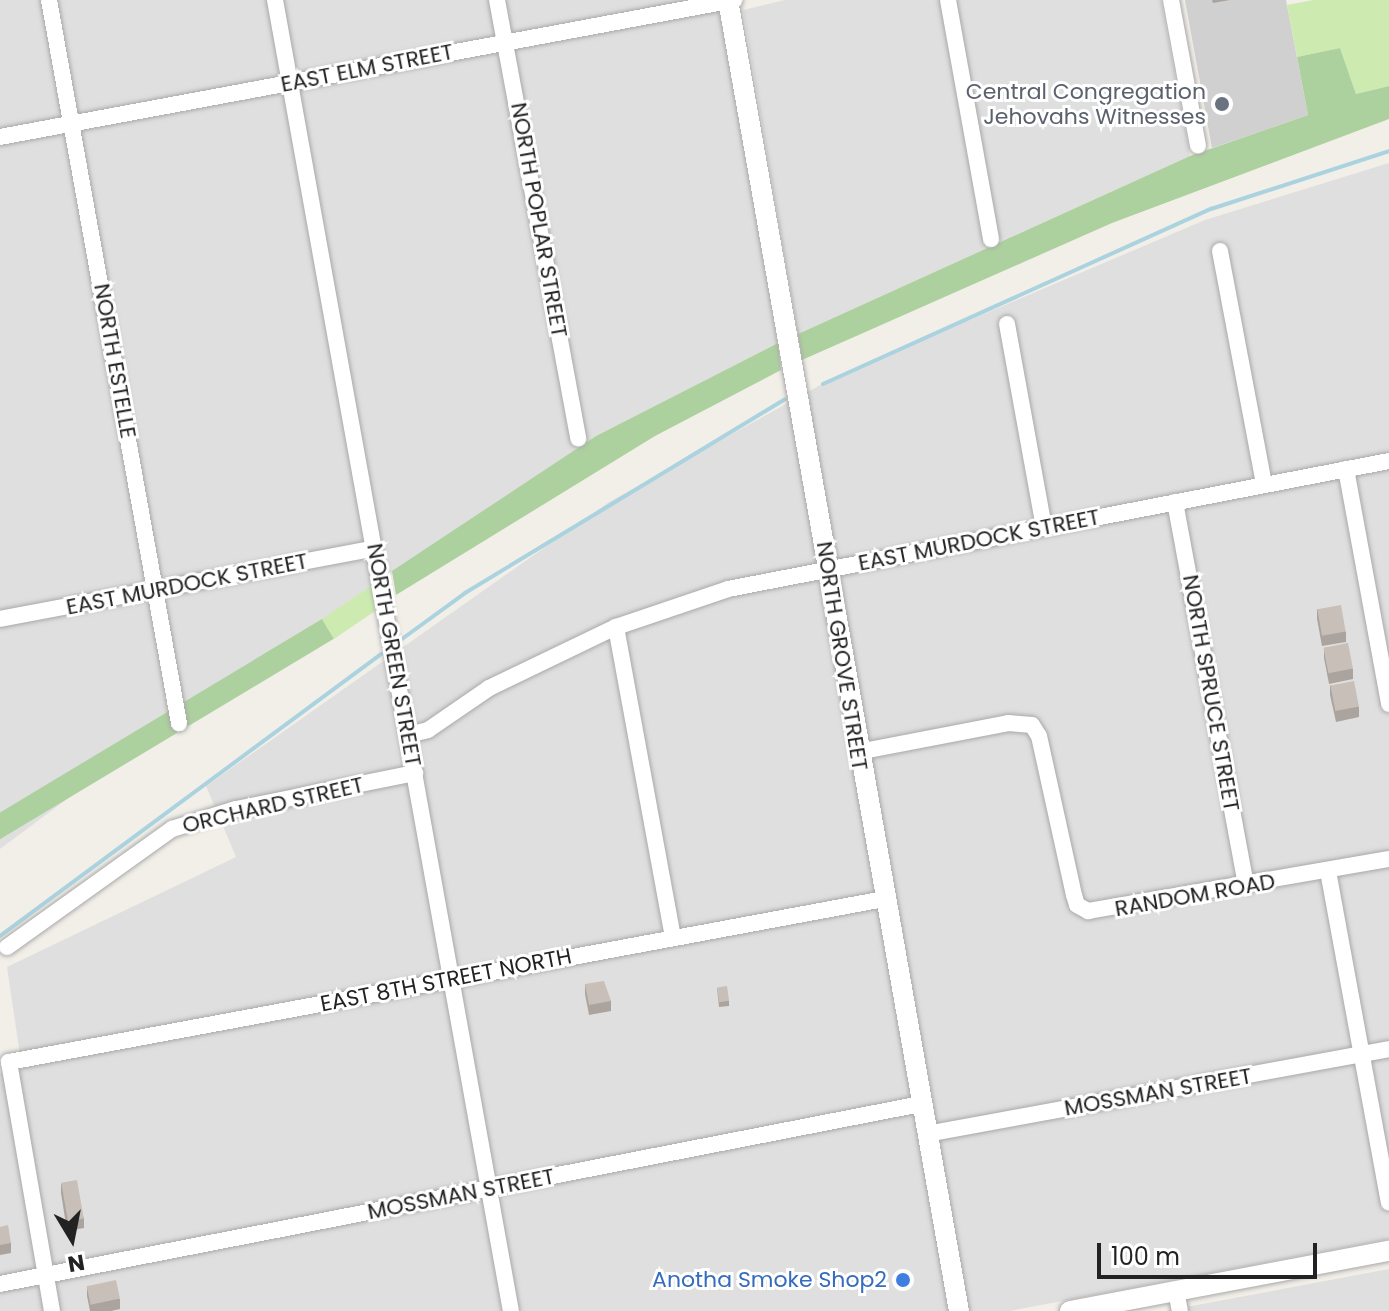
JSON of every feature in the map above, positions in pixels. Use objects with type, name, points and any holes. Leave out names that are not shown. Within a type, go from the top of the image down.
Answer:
[{"type":"street","name":"NORTH ESTELLE","points":[[49,0],[179,723]]},
{"type":"street","name":"NORTH GREEN STREET","points":[[275,0],[511,1311]]},
{"type":"street","name":"NORTH POPLAR STREET","points":[[497,0],[578,439]]},
{"type":"street","name":"EAST ELM STREET","points":[[0,137],[730,0]]},
{"type":"street","name":"NORTH GROVE STREET","points":[[730,0],[858,752],[959,1311]]},
{"type":"street","points":[[948,0],[991,239]]},
{"type":"street","points":[[1171,0],[1198,146]]},
{"type":"street","points":[[1220,251],[1264,484]]},
{"type":"street","points":[[1007,324],[1044,528]]},
{"type":"street","name":"EAST MURDOCK STREET","points":[[408,735],[428,730],[489,688],[616,627],[728,589],[1389,461]]},
{"type":"street","points":[[1346,469],[1389,704]]},
{"type":"street","name":"NORTH SPRUCE STREET","points":[[1175,502],[1246,885]]},
{"type":"street","name":"EAST MURDOCK STREET","points":[[0,619],[374,548]]},
{"type":"street","points":[[616,627],[673,938]]},
{"type":"street","name":"RANDOM ROAD","points":[[858,752],[1008,723],[1032,725],[1039,736],[1077,905],[1103,912],[1389,859]]},
{"type":"street","name":"ORCHARD STREET","points":[[7,947],[172,829],[236,809],[415,773]]},
{"type":"street","points":[[1328,871],[1389,1202]]},
{"type":"street","name":"EAST 8TH STREET NORTH","points":[[46,1275],[9,1062],[884,899]]},
{"type":"street","name":"MOSSMAN STREET","points":[[927,1134],[1389,1049]]},
{"type":"street","name":"MOSSMAN STREET","points":[[0,1284],[921,1104]]},
{"type":"street","points":[[1070,1311],[1178,1301],[1389,1251]]},
{"type":"street","points":[[46,1275],[52,1311]]},
{"type":"shaded area","points":[[0,0],[718,0],[778,343],[596,436],[137,747],[0,849]]},
{"type":"shaded area","points":[[785,0],[1161,0],[1190,156],[798,334],[743,10]]},
{"type":"shaded area","points":[[1185,0],[1286,0],[1308,115],[1212,148]]},
{"type":"shaded area","points":[[1389,163],[1389,1239],[1010,1311],[0,1311],[0,1073],[22,1069],[7,967],[236,857],[206,786],[609,502],[833,378],[1205,220]]},
{"type":"shaded area","points":[[1389,1269],[1389,1311],[1165,1311]]},
{"type":"green space","points":[[1313,0],[1389,0],[1389,86],[1356,94],[1340,48],[1297,57],[1287,5]]},
{"type":"green space","points":[[1340,48],[1356,94],[1389,86],[1389,119],[1112,223],[802,360],[798,334],[1190,156],[1308,115],[1297,57]]},
{"type":"green space","points":[[778,343],[781,370],[655,436],[396,595],[392,571],[596,436]]},
{"type":"green space","points":[[374,584],[378,609],[334,639],[322,619]]},
{"type":"green space","points":[[322,619],[334,639],[0,839],[0,812]]},
{"type":"building","points":[[1341,605],[1346,632],[1322,636],[1317,609]]},
{"type":"building","points":[[1348,643],[1353,669],[1328,673],[1323,648]]},
{"type":"building","points":[[1354,681],[1359,707],[1335,711],[1330,686]]},
{"type":"building","points":[[604,981],[611,1001],[589,1005],[585,984]]},
{"type":"building","points":[[727,986],[729,1001],[719,1002],[717,987]]},
{"type":"building","points":[[77,1180],[84,1218],[68,1221],[61,1183]]},
{"type":"building","points":[[8,1225],[11,1243],[0,1245],[0,1227]]},
{"type":"building","points":[[116,1280],[120,1299],[91,1305],[87,1286]]},
{"type":"waterway","points":[[823,384],[1211,209],[1389,151]]},
{"type":"waterway","points":[[402,639],[465,593],[785,399]]},
{"type":"waterway","points":[[0,936],[381,654]]},
{"type":"place","name":"Central Congregation Jehovahs Witnesses","points":[[1222,104]]},
{"type":"place","name":"Anotha Smoke Shop2","points":[[903,1280]]}]
